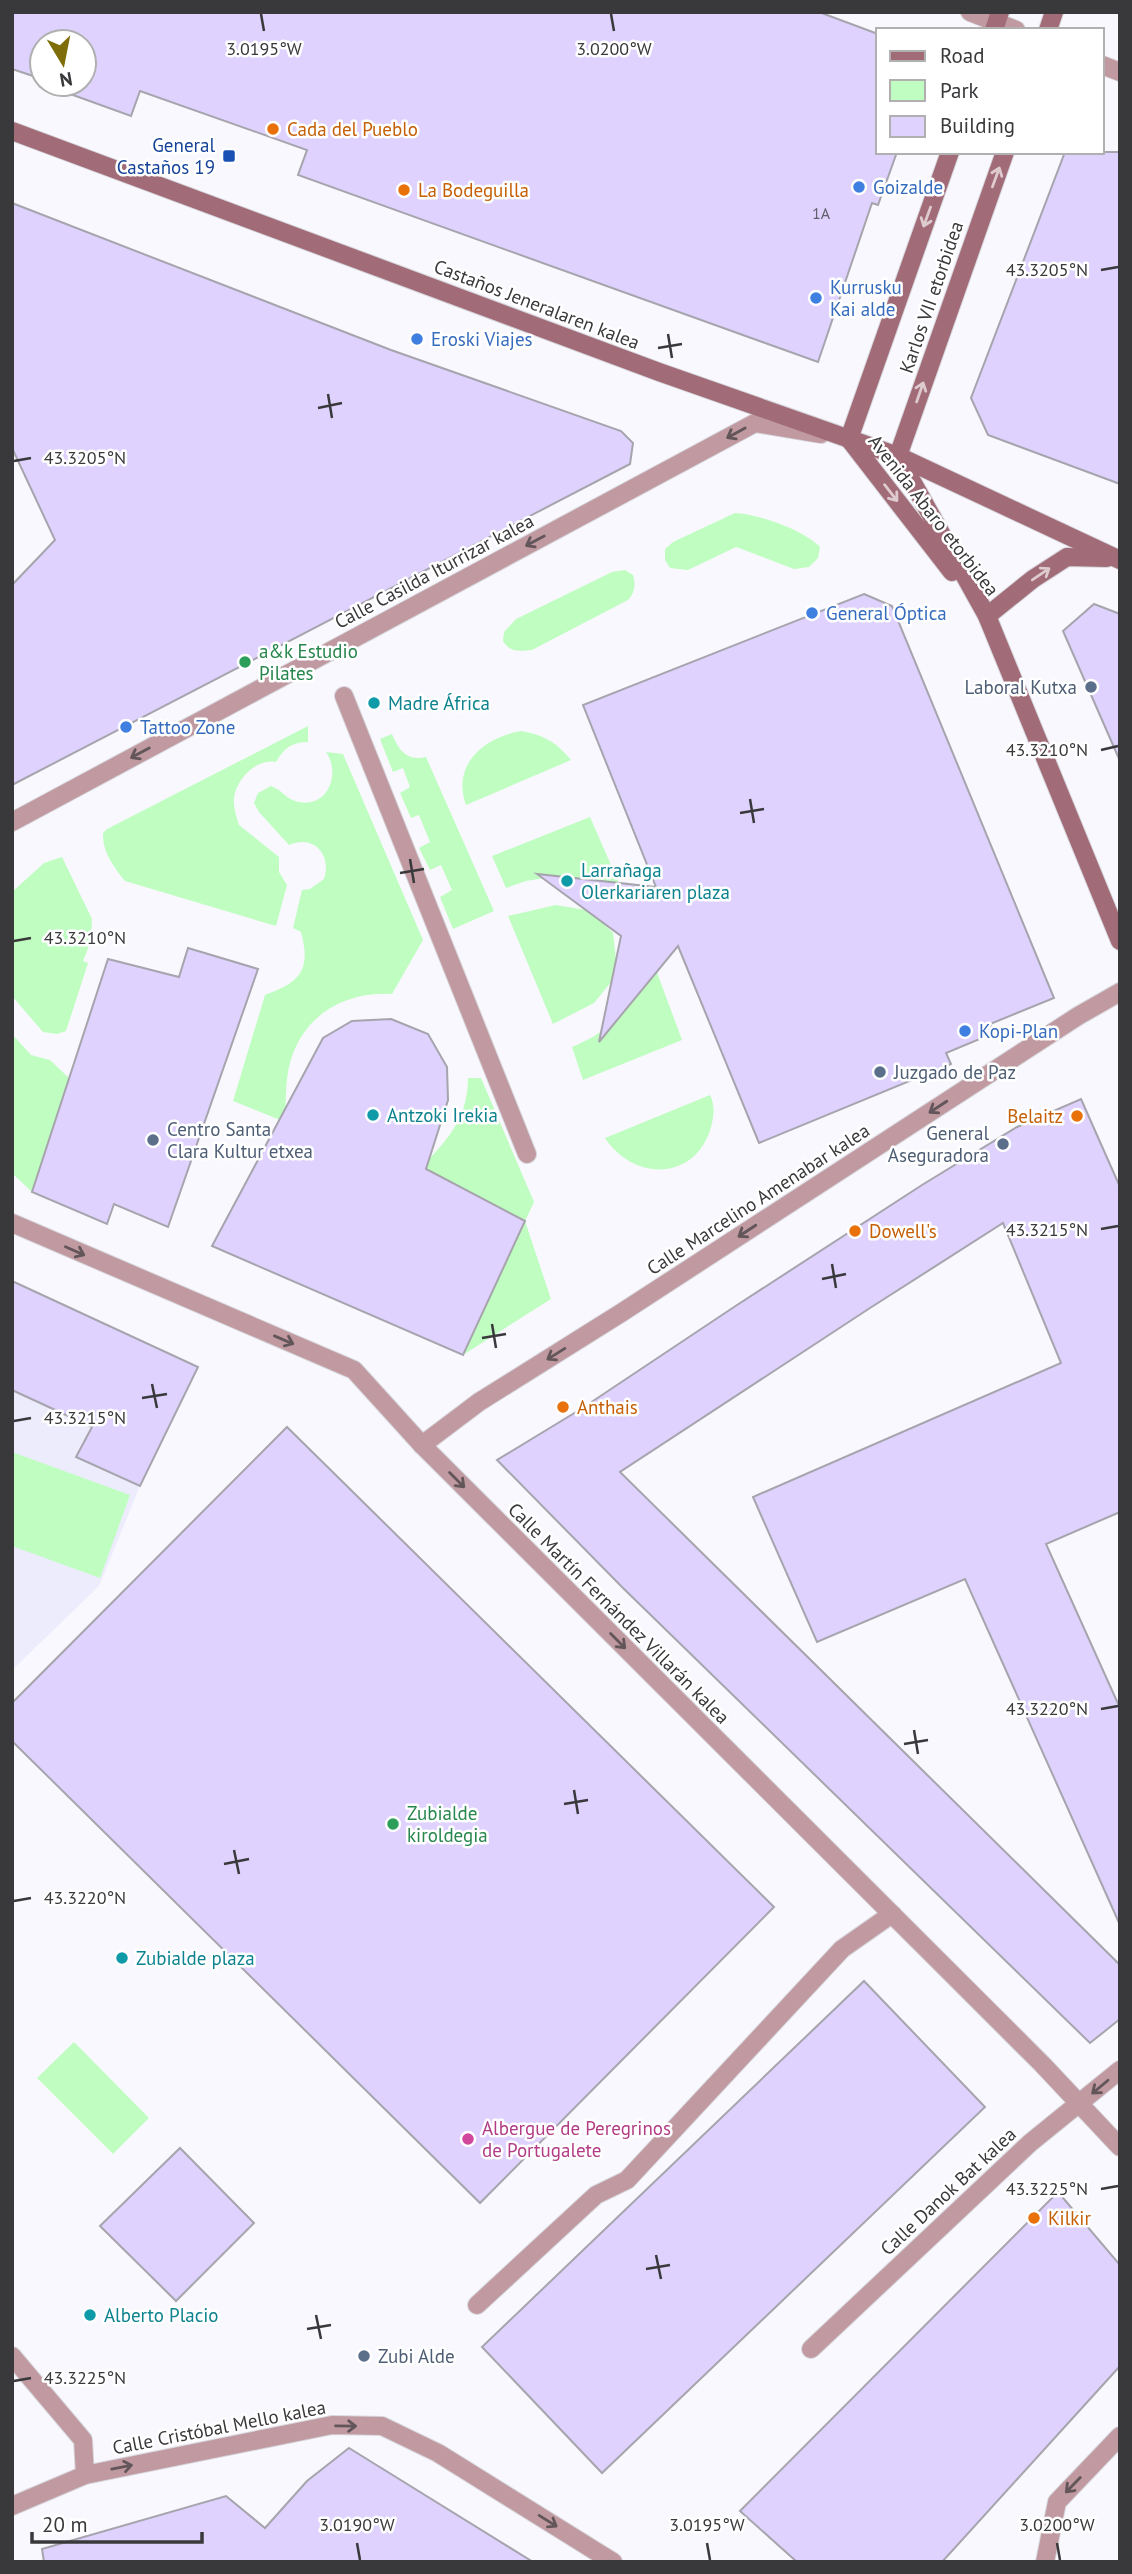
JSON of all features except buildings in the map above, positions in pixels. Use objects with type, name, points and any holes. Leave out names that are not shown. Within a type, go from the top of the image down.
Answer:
[{"type":"street","points":[[970,12],[996,21]]},
{"type":"street","name":"Castaños Jeneralaren kalea","points":[[12,131],[659,373],[898,456],[1117,559]]},
{"type":"street","name":"Karlos VII etorbidea","points":[[849,439],[949,154]]},
{"type":"street","name":"Karlos VII etorbidea","points":[[898,456],[1003,154]]},
{"type":"street","name":"Calle Casilda Iturrizar kalea","points":[[12,822],[755,423],[849,439]]},
{"type":"street","name":"Avenida Abaro etorbidea","points":[[849,439],[987,616]]},
{"type":"street","name":"Avenida Abaro etorbidea","points":[[898,456],[987,616],[1120,941]]},
{"type":"street","name":"Avenida Abaro etorbidea","points":[[987,616],[1033,579],[1067,557],[1117,559]]},
{"type":"street","points":[[344,696],[527,1154]]},
{"type":"street","name":"Calle Marcelino Amenabar kalea","points":[[422,1445],[479,1402],[621,1313],[1078,1016],[1120,992]]},
{"type":"street","name":"Calle Martín Fernández Villarán kalea","points":[[12,1223],[354,1370],[422,1445],[1042,2064],[1120,2147]]},
{"type":"street","points":[[477,2305],[596,2195],[627,2180],[842,1949],[892,1914]]},
{"type":"street","name":"Calle Danok Bat kalea","points":[[811,2349],[1030,2143],[1120,2070]]},
{"type":"street","points":[[12,2356],[83,2440],[85,2475]]},
{"type":"street","name":"Calle Cristóbal Mello kalea","points":[[12,2506],[85,2475],[332,2425],[382,2426],[438,2453],[613,2562]]},
{"type":"street","points":[[1045,2562],[1057,2502],[1120,2436]]},
{"type":"shaded area","points":[[12,1281],[198,1367],[140,1486],[99,1586],[12,1670]]},
{"type":"green space","points":[[735,513],[768,520],[792,529],[820,547],[818,558],[809,567],[794,569],[736,547],[688,570],[670,568],[665,560],[665,549],[673,542]]},
{"type":"green space","points":[[625,570],[633,575],[634,582],[628,600],[532,650],[512,649],[503,641],[504,632],[516,619],[612,572]]},
{"type":"green space","points":[[308,726],[308,742],[297,743],[282,753],[276,762],[262,763],[249,771],[239,784],[234,798],[239,825],[279,857],[279,872],[287,885],[276,926],[125,881],[107,853],[103,833],[107,829]]},
{"type":"green space","points":[[521,731],[549,740],[571,760],[466,805],[463,777],[474,755],[495,739]]},
{"type":"green space","points":[[392,734],[404,753],[419,758],[426,757],[494,911],[453,929],[440,897],[452,890],[441,865],[430,870],[419,848],[430,842],[419,815],[411,818],[400,793],[410,787],[403,768],[393,772],[380,739]]},
{"type":"green space","points":[[326,752],[343,754],[423,940],[392,994],[375,994],[342,1002],[328,1009],[305,1032],[296,1046],[288,1070],[285,1122],[233,1101],[265,995],[295,979],[303,965],[305,956],[301,932],[293,928],[302,890],[310,889],[324,879],[326,870],[319,849],[306,842],[289,845],[254,803],[258,793],[271,786],[295,801],[306,803],[323,796],[328,789],[332,771]]},
{"type":"green space","points":[[590,817],[625,897],[557,876],[526,881],[506,888],[492,856]]},
{"type":"green space","points":[[62,857],[92,919],[91,941],[83,961],[88,963],[66,1031],[57,1034],[43,1032],[12,996],[12,892],[44,863]]},
{"type":"green space","points":[[556,905],[586,910],[604,924],[613,933],[616,960],[611,982],[594,1003],[553,1024],[508,916]]},
{"type":"green space","points":[[652,959],[682,1040],[583,1080],[572,1047],[602,1031],[612,1022],[629,1001]]},
{"type":"green space","points":[[12,1034],[31,1055],[50,1060],[69,1078],[32,1192],[12,1173]]},
{"type":"green space","points":[[468,1078],[481,1078],[534,1202],[525,1221],[478,1196],[413,1176],[443,1143],[458,1121],[467,1094]]},
{"type":"green space","points":[[710,1095],[713,1107],[711,1127],[703,1145],[692,1158],[679,1166],[647,1168],[617,1152],[605,1138]]},
{"type":"green space","points":[[525,1221],[551,1299],[463,1355]]},
{"type":"green space","points":[[12,1452],[130,1495],[100,1578],[12,1546]]},
{"type":"green space","points":[[74,2042],[149,2118],[113,2154],[37,2078]]},
{"type":"place","name":"Cada del Pueblo","points":[[273,129]]},
{"type":"place","name":"General Castaños 19","points":[[229,156]]},
{"type":"place","name":"Goizalde","points":[[859,187]]},
{"type":"place","name":"La Bodeguilla","points":[[404,190]]},
{"type":"place","name":"Kurrusku Kai alde","points":[[816,298]]},
{"type":"place","name":"Eroski Viajes","points":[[417,339]]},
{"type":"place","name":"General Óptica","points":[[812,613]]},
{"type":"place","name":"a&k Estudio Pilates","points":[[245,662]]},
{"type":"place","name":"Laboral Kutxa","points":[[1091,687]]},
{"type":"place","name":"Madre África","points":[[374,703]]},
{"type":"place","name":"Tattoo Zone","points":[[126,727]]},
{"type":"place","name":"Larrañaga Olerkariaren plaza","points":[[567,881]]},
{"type":"place","name":"Kopi-Plan","points":[[965,1031]]},
{"type":"place","name":"Juzgado de Paz","points":[[880,1072]]},
{"type":"place","name":"Antzoki Irekia","points":[[373,1115]]},
{"type":"place","name":"Belaitz","points":[[1077,1116]]},
{"type":"place","name":"Centro Santa Clara Kultur etxea","points":[[153,1140]]},
{"type":"place","name":"General Aseguradora","points":[[1003,1144]]},
{"type":"place","name":"Dowell's","points":[[855,1231]]},
{"type":"place","name":"Anthais","points":[[563,1407]]},
{"type":"place","name":"Zubialde kiroldegia","points":[[393,1824]]},
{"type":"place","name":"Zubialde plaza","points":[[122,1958]]},
{"type":"place","name":"Albergue de Peregrinos de Portugalete","points":[[468,2139]]},
{"type":"place","name":"Kilkir","points":[[1034,2218]]},
{"type":"place","name":"Alberto Placio","points":[[90,2315]]},
{"type":"place","name":"Zubi Alde","points":[[364,2356]]}]
